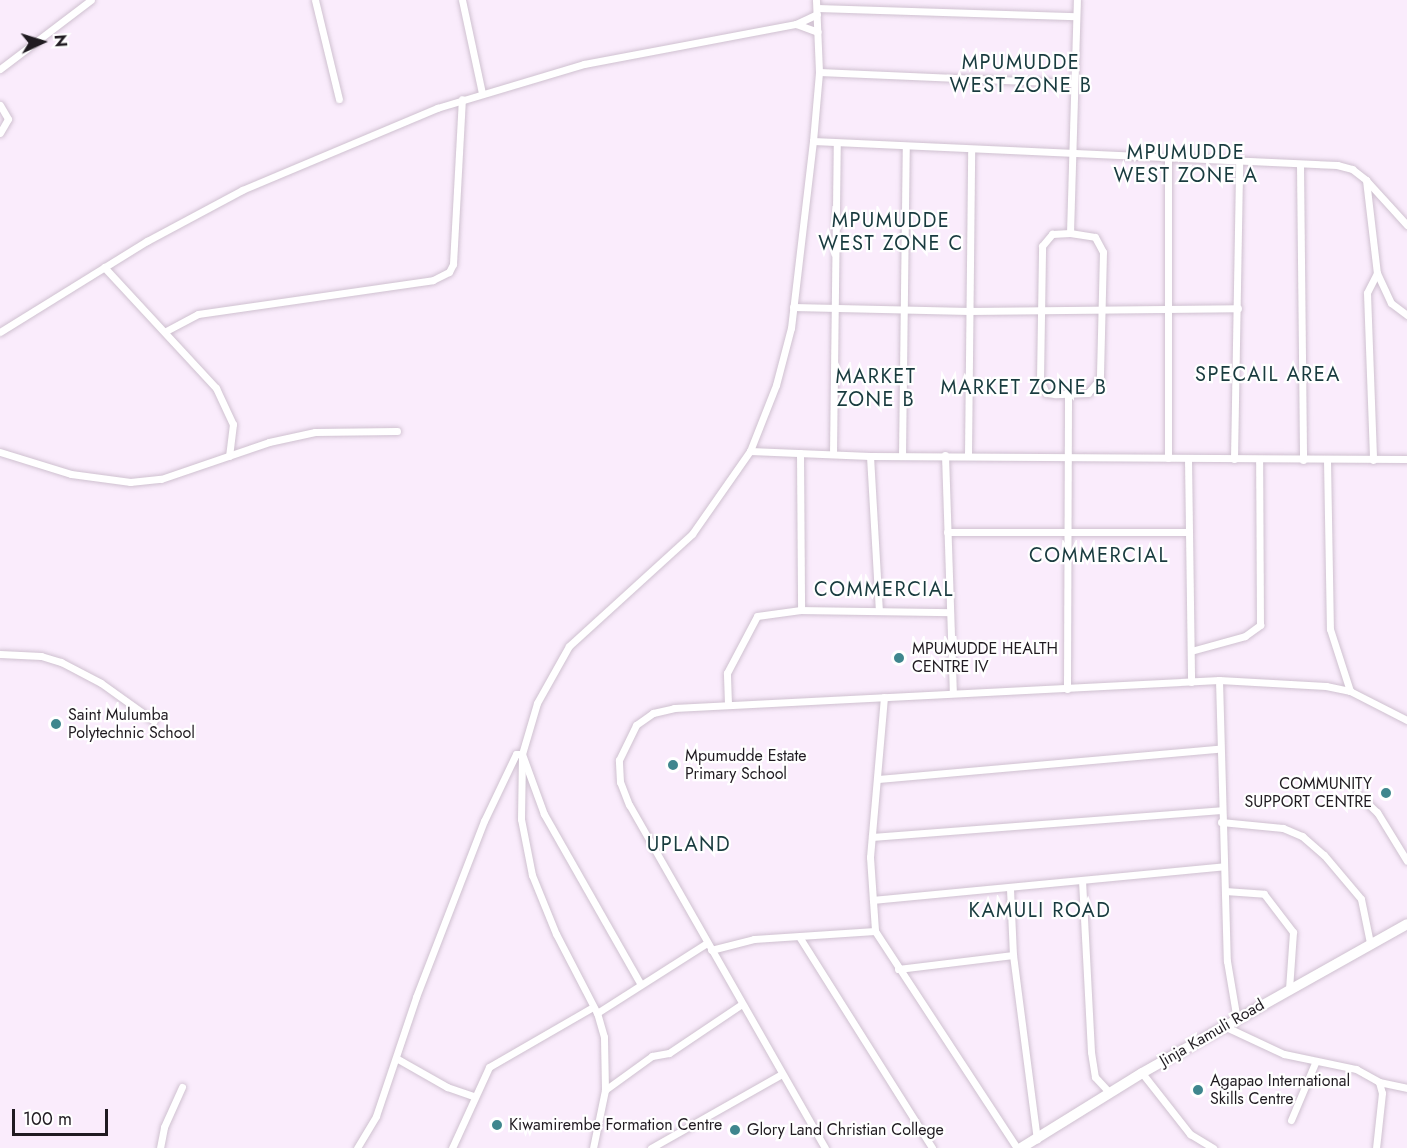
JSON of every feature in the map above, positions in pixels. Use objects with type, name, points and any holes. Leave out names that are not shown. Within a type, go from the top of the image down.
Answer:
[{"type":"main road","name":"Jinja Kamuli Road","points":[[1019,1148],[1142,1073],[1407,924]]},
{"type":"street","points":[[0,69],[91,0]]},
{"type":"street","points":[[315,0],[339,99]]},
{"type":"street","points":[[462,0],[482,93]]},
{"type":"street","points":[[1070,233],[1077,0]]},
{"type":"street","points":[[0,332],[104,267],[278,172],[482,93],[584,64],[796,24],[817,7],[1076,16]]},
{"type":"street","points":[[593,1148],[605,1090],[604,1037],[595,1010],[556,934],[532,875],[521,819],[522,754],[537,703],[569,646],[693,534],[750,451],[786,354],[813,141],[819,72],[817,7]]},
{"type":"street","points":[[796,24],[818,32]]},
{"type":"street","points":[[819,72],[1074,83]]},
{"type":"street","points":[[166,331],[198,314],[443,277],[453,264],[462,99]]},
{"type":"street","points":[[0,105],[8,119],[0,133]]},
{"type":"street","points":[[813,141],[906,148],[1345,166],[1366,180],[1407,225]]},
{"type":"street","points":[[833,454],[837,143]]},
{"type":"street","points":[[902,456],[906,148]]},
{"type":"street","points":[[968,455],[971,149]]},
{"type":"street","points":[[1168,158],[1168,458]]},
{"type":"street","points":[[1234,459],[1239,162]]},
{"type":"street","points":[[1300,165],[1303,460]]},
{"type":"street","points":[[1366,180],[1377,273],[1391,303],[1407,315]]},
{"type":"street","points":[[1052,234],[1088,234],[1100,243],[1103,310],[1098,385],[1088,393],[1068,395],[1046,393],[1042,388],[1042,246],[1052,234]]},
{"type":"street","points":[[104,267],[166,331],[216,388],[231,416],[234,431],[229,456]]},
{"type":"street","points":[[1373,460],[1367,293],[1377,273]]},
{"type":"street","points":[[793,307],[969,311],[1238,308]]},
{"type":"street","points":[[1067,689],[1068,395]]},
{"type":"street","points":[[0,452],[70,474],[130,482],[161,479],[229,456],[315,432],[397,431]]},
{"type":"street","points":[[750,451],[870,456],[1067,456],[1259,460],[1407,459]]},
{"type":"street","points":[[800,453],[801,610]]},
{"type":"street","points":[[945,455],[953,693]]},
{"type":"street","points":[[870,456],[879,611]]},
{"type":"street","points":[[1188,459],[1187,532],[1191,682]]},
{"type":"street","points":[[1191,651],[1245,636],[1260,625],[1259,460]]},
{"type":"street","points":[[1327,460],[1330,629],[1350,691]]},
{"type":"street","points":[[947,532],[1187,532]]},
{"type":"street","points":[[728,704],[727,673],[756,616],[801,610],[950,612]]},
{"type":"street","points":[[0,654],[23,653],[61,662],[101,683],[154,721]]},
{"type":"street","points":[[1219,680],[1218,749],[1227,961],[1237,1020]]},
{"type":"street","points":[[825,1148],[629,805],[620,782],[619,760],[636,725],[652,713],[728,704],[1219,680],[1294,681],[1350,691],[1407,720]]},
{"type":"street","points":[[885,697],[872,837],[875,931],[898,969],[1019,1148]]},
{"type":"street","points":[[879,778],[1218,749]]},
{"type":"street","points":[[522,754],[544,814],[640,983]]},
{"type":"street","points":[[357,1148],[376,1116],[484,821],[512,759],[522,754]]},
{"type":"street","points":[[1357,793],[1383,819],[1407,861]]},
{"type":"street","points":[[872,837],[1221,810]]},
{"type":"street","points":[[1221,822],[1283,828],[1302,836],[1324,855],[1360,899],[1370,943]]},
{"type":"street","points":[[873,900],[1010,889],[1223,866]]},
{"type":"street","points":[[1082,880],[1090,1052],[1095,1077],[1110,1093]]},
{"type":"street","points":[[1010,889],[1013,956],[1037,1139]]},
{"type":"street","points":[[1225,891],[1264,894],[1293,932],[1289,989]]},
{"type":"street","points":[[711,950],[742,940],[800,938],[875,931]]},
{"type":"street","points":[[800,938],[932,1148]]},
{"type":"street","points":[[452,1148],[473,1096],[489,1067],[595,1010],[707,943]]},
{"type":"street","points":[[898,969],[1013,956]]},
{"type":"street","points":[[605,1090],[652,1056],[669,1053],[742,1004]]},
{"type":"street","points":[[1226,1027],[1315,1063],[1356,1070],[1379,1082],[1407,1089]]},
{"type":"street","points":[[396,1058],[447,1087],[473,1096]]},
{"type":"street","points":[[1291,1120],[1315,1063]]},
{"type":"street","points":[[1142,1073],[1190,1134],[1213,1148]]},
{"type":"street","points":[[651,1148],[782,1074]]},
{"type":"street","points":[[1376,1148],[1382,1093],[1379,1082]]},
{"type":"street","points":[[160,1148],[164,1127],[182,1087]]},
{"type":"place","name":"MPUMUDDE HEALTH CENTRE IV","points":[[899,658]]},
{"type":"place","name":"Saint Mulumba Polytechnic School","points":[[56,724]]},
{"type":"place","name":"Mpumudde Estate Primary School","points":[[673,765]]},
{"type":"place","name":"COMMUNITY SUPPORT CENTRE","points":[[1386,793]]},
{"type":"place","name":"Agapao International Skills Centre","points":[[1198,1090]]},
{"type":"place","name":"Kiwamirembe Formation Centre","points":[[497,1125]]},
{"type":"place","name":"Glory Land Christian College","points":[[735,1130]]},
{"type":"district","name":"MPUMUDDE WEST ZONE B","points":[[1021,74]]},
{"type":"district","name":"MPUMUDDE WEST ZONE A","points":[[1186,164]]},
{"type":"district","name":"MPUMUDDE WEST ZONE C","points":[[891,232]]},
{"type":"district","name":"SPECAIL AREA","points":[[1268,374]]},
{"type":"district","name":"MARKET ZONE B","points":[[1024,387]]},
{"type":"district","name":"MARKET ZONE B","points":[[876,388]]},
{"type":"district","name":"COMMERCIAL","points":[[1099,555]]},
{"type":"district","name":"COMMERCIAL","points":[[884,589]]},
{"type":"district","name":"UPLAND","points":[[689,844]]},
{"type":"district","name":"KAMULI ROAD","points":[[1040,910]]}]
